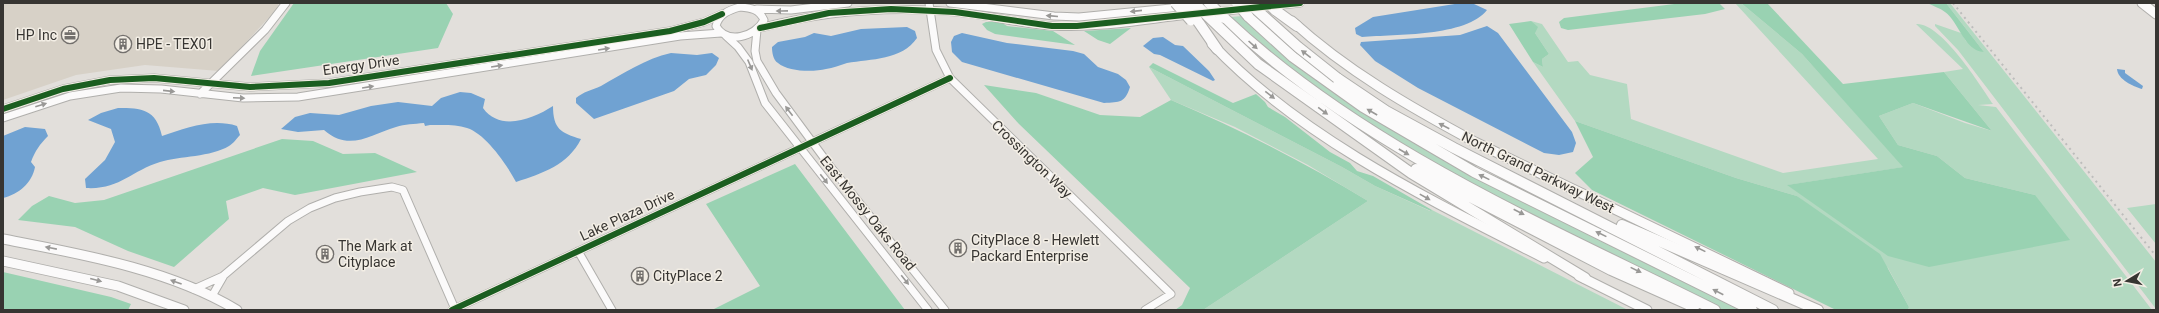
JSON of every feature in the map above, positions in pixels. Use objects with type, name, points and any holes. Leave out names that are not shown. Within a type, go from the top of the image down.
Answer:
[{"type":"highway","points":[[1184,3],[1194,20]]},
{"type":"highway","points":[[1194,3],[1258,64],[1364,140],[1411,173],[1585,278]]},
{"type":"highway","points":[[1209,3],[1256,48],[1292,77],[1377,136],[1447,176],[1715,310]]},
{"type":"highway","name":"North Grand Parkway West","points":[[1237,3],[1248,16],[1293,57],[1363,107],[1474,172],[1752,310]]},
{"type":"highway","points":[[1249,3],[1298,47],[1337,78],[1400,118],[1454,148],[1553,196],[1773,310]]},
{"type":"highway","points":[[1268,3],[1276,7],[1297,26]]},
{"type":"highway","points":[[1364,140],[1474,200],[1611,270],[1701,310]]},
{"type":"highway","points":[[1553,196],[1818,310]]},
{"type":"main road","points":[[1175,3],[1194,20],[1217,49],[1252,81],[1300,119],[1363,162],[1450,211],[1646,310]]},
{"type":"main road","points":[[2142,3],[2156,14]]},
{"type":"main road","points":[[2151,3],[2156,6]]},
{"type":"main road","name":"North Grand Parkway West","points":[[1297,26],[1376,86],[1426,116],[1475,142],[1823,310]]},
{"type":"main road","points":[[3,239],[82,254],[134,267],[212,296],[237,310]]},
{"type":"main road","points":[[3,261],[84,277],[133,290],[184,310]]},
{"type":"street","points":[[200,94],[265,30],[286,3]]},
{"type":"street","points":[[728,3],[724,13],[717,21],[716,26],[723,34],[740,37],[759,29],[798,18],[844,11],[891,9],[930,11],[983,16],[1052,26],[1094,25],[1300,3]]},
{"type":"street","points":[[724,13],[740,7],[752,7],[778,12],[796,11],[848,3]]},
{"type":"street","name":"Crossington Way","points":[[929,3],[932,40],[936,54],[950,78],[1171,294],[1145,310]]},
{"type":"street","points":[[950,3],[1054,16],[1091,16],[1217,3]]},
{"type":"street","points":[[752,7],[764,17],[759,29]]},
{"type":"street","name":"Energy Drive","points":[[3,109],[61,89],[102,81],[151,78],[211,84],[281,87],[329,82],[670,31],[704,22],[724,13]]},
{"type":"street","points":[[1091,16],[1094,25]]},
{"type":"street","name":"East Mossy Oaks Road","points":[[759,29],[755,51],[757,61],[776,93],[812,142],[945,310]]},
{"type":"street","name":"Energy Drive","points":[[3,118],[41,104],[80,94],[111,89],[140,88],[260,99],[298,96],[680,36],[723,34]]},
{"type":"street","name":"East Mossy Oaks Road","points":[[723,34],[738,47],[749,62],[765,103],[928,310]]},
{"type":"street","name":"Lake Plaza Drive","points":[[454,309],[950,78]]},
{"type":"street","points":[[194,289],[223,276],[288,221],[310,208],[334,198],[392,187],[403,190],[454,309]]},
{"type":"street","points":[[858,222],[871,216]]},
{"type":"street","points":[[578,251],[612,310]]},
{"type":"street","points":[[212,296],[223,276]]},
{"type":"street","points":[[922,302],[934,295]]},
{"type":"shaded area","points":[[3,3],[279,3],[276,10],[219,71],[145,65],[76,75],[3,100]]},
{"type":"green space","points":[[294,3],[446,3],[453,14],[438,48],[251,76],[260,51]]},
{"type":"green space","points":[[1682,3],[1719,3],[1725,9],[1705,14],[1568,30],[1561,28],[1559,22],[1564,18]]},
{"type":"green space","points":[[1735,3],[1741,3],[1802,54],[1904,167],[1788,185],[1888,255],[2035,195],[1965,178],[1937,156],[1898,145],[1879,116],[1913,103],[1965,123],[1992,131],[1944,72],[1963,69],[1916,24],[1926,26],[1948,43],[1970,70],[1993,104],[1978,105],[1996,107],[2152,310],[1908,310],[1909,307],[1888,268],[1797,196],[1736,178],[1575,121],[1533,62],[1543,67],[1542,59],[1549,54],[1535,33],[1531,21],[1542,24],[1568,62],[1578,61],[1590,75],[1627,84],[1631,119],[1783,173],[1878,159]]},
{"type":"green space","points":[[1741,3],[1767,3],[1843,84],[1944,72],[1992,131],[1913,103],[1879,116],[1898,145],[1937,156],[1965,178],[2035,195],[2070,240],[1929,267],[1888,256],[1787,185],[1903,167],[1802,54]]},
{"type":"green space","points":[[1927,3],[1946,3],[1984,52],[1971,47],[1954,22],[1945,12]]},
{"type":"green space","points":[[1946,3],[1950,3],[2156,262],[2156,309],[1958,50],[1935,26],[1935,24],[1961,33],[1966,41],[1984,52]]},
{"type":"green space","points":[[1231,17],[1244,17],[1242,18],[1289,61],[1291,60],[1353,105],[1418,145],[1484,181],[1745,310],[1723,310],[1440,168],[1313,88]]},
{"type":"green space","points":[[1531,21],[1538,27],[1535,33],[1549,54],[1542,59],[1543,67],[1533,62],[1509,24]]},
{"type":"green space","points":[[986,22],[1001,22],[1007,26],[1053,31],[1075,45],[995,34],[987,30],[982,24]]},
{"type":"green space","points":[[1131,28],[1110,44],[1098,40],[1084,31]]},
{"type":"green space","points":[[1153,63],[1233,103],[1256,94],[1268,107],[1285,117],[1330,152],[1350,163],[1357,171],[1373,176],[1432,210],[1431,211],[1375,186],[1342,167],[1149,67]]},
{"type":"green space","points":[[1149,67],[1342,167],[1375,186],[1430,211],[1432,210],[1628,310],[1203,310],[1368,201],[1308,165],[1235,127],[1171,100]]},
{"type":"green space","points":[[984,85],[1036,93],[1100,115],[1140,117],[1171,100],[1271,147],[1368,201],[1203,310],[1175,310],[1182,305],[1190,288],[1019,124]]},
{"type":"green space","points":[[1575,121],[1736,178],[1797,196],[1880,254],[1909,307],[1908,310],[1836,310],[1592,190],[1575,173],[1593,157]]},
{"type":"green space","points":[[282,139],[313,141],[343,154],[375,153],[417,172],[295,195],[263,188],[226,201],[229,219],[174,267],[128,251],[75,227],[18,220],[32,206],[49,196],[75,203],[104,200]]},
{"type":"green space","points":[[795,164],[905,310],[712,310],[760,286],[706,204]]},
{"type":"green space","points":[[2156,204],[2156,244],[2127,208]]},
{"type":"green space","points":[[3,272],[111,297],[131,304],[128,310],[3,310]]},
{"type":"water","points":[[1461,3],[1474,4],[1487,10],[1477,19],[1447,30],[1362,37],[1356,34],[1355,28],[1373,17]]},
{"type":"water","points":[[1487,26],[1498,33],[1572,132],[1576,143],[1573,152],[1559,155],[1544,153],[1418,88],[1375,61],[1360,45],[1361,42],[1460,35]]},
{"type":"water","points":[[907,27],[915,31],[917,38],[911,45],[895,55],[847,63],[829,69],[808,71],[794,70],[782,66],[776,62],[774,58],[772,47],[778,42],[805,37],[814,33],[831,36],[861,29]]},
{"type":"water","points":[[962,33],[1007,43],[1073,51],[1084,54],[1098,67],[1118,74],[1126,80],[1130,87],[1126,96],[1121,101],[1104,103],[962,62],[952,52],[951,42],[954,36]]},
{"type":"water","points":[[1163,37],[1175,45],[1183,46],[1209,71],[1215,80],[1213,81],[1160,55],[1154,54],[1143,46],[1153,38]]},
{"type":"water","points":[[671,53],[697,55],[712,53],[719,58],[716,65],[706,75],[689,79],[674,91],[594,119],[576,103],[576,98],[582,94],[601,86],[643,63]]},
{"type":"water","points":[[2117,69],[2125,70],[2125,73],[2143,86],[2142,89],[2123,79],[2118,73]]},
{"type":"water","points":[[460,92],[471,93],[485,99],[483,108],[498,120],[517,121],[527,119],[553,106],[553,114],[560,129],[568,135],[581,139],[576,148],[562,162],[536,175],[516,182],[502,159],[488,143],[474,131],[463,127],[453,125],[425,126],[424,123],[406,125],[360,140],[351,141],[333,137],[324,130],[298,132],[281,129],[295,117],[310,113],[339,115],[371,106],[398,102],[432,106],[441,98]]},
{"type":"water","points":[[118,108],[141,110],[152,115],[156,120],[162,136],[199,125],[218,123],[237,126],[240,135],[230,145],[222,150],[160,162],[116,183],[97,188],[86,188],[85,179],[105,160],[115,142],[111,129],[88,120],[101,113]]},
{"type":"water","points":[[25,127],[45,129],[48,136],[38,148],[31,162],[35,167],[28,183],[14,194],[3,198],[3,136]]},
{"type":"railway","points":[[1953,3],[2156,256]]},
{"type":"cycle path","points":[[760,28],[829,13],[891,9],[955,12],[1052,26],[1077,26],[1300,3]]},
{"type":"cycle path","points":[[3,109],[63,89],[94,82],[126,78],[182,80],[250,87],[329,83],[670,31],[704,22],[722,14]]},
{"type":"cycle path","points":[[452,310],[950,78]]},
{"type":"place","name":"HP Inc","points":[[70,35]]},
{"type":"place","name":"HPE - TEX01","points":[[123,44]]},
{"type":"place","name":"CityPlace 8 - Hewlett Packard Enterprise","points":[[958,248]]},
{"type":"place","name":"The Mark at Cityplace","points":[[325,254]]},
{"type":"place","name":"CityPlace 2","points":[[640,276]]}]
